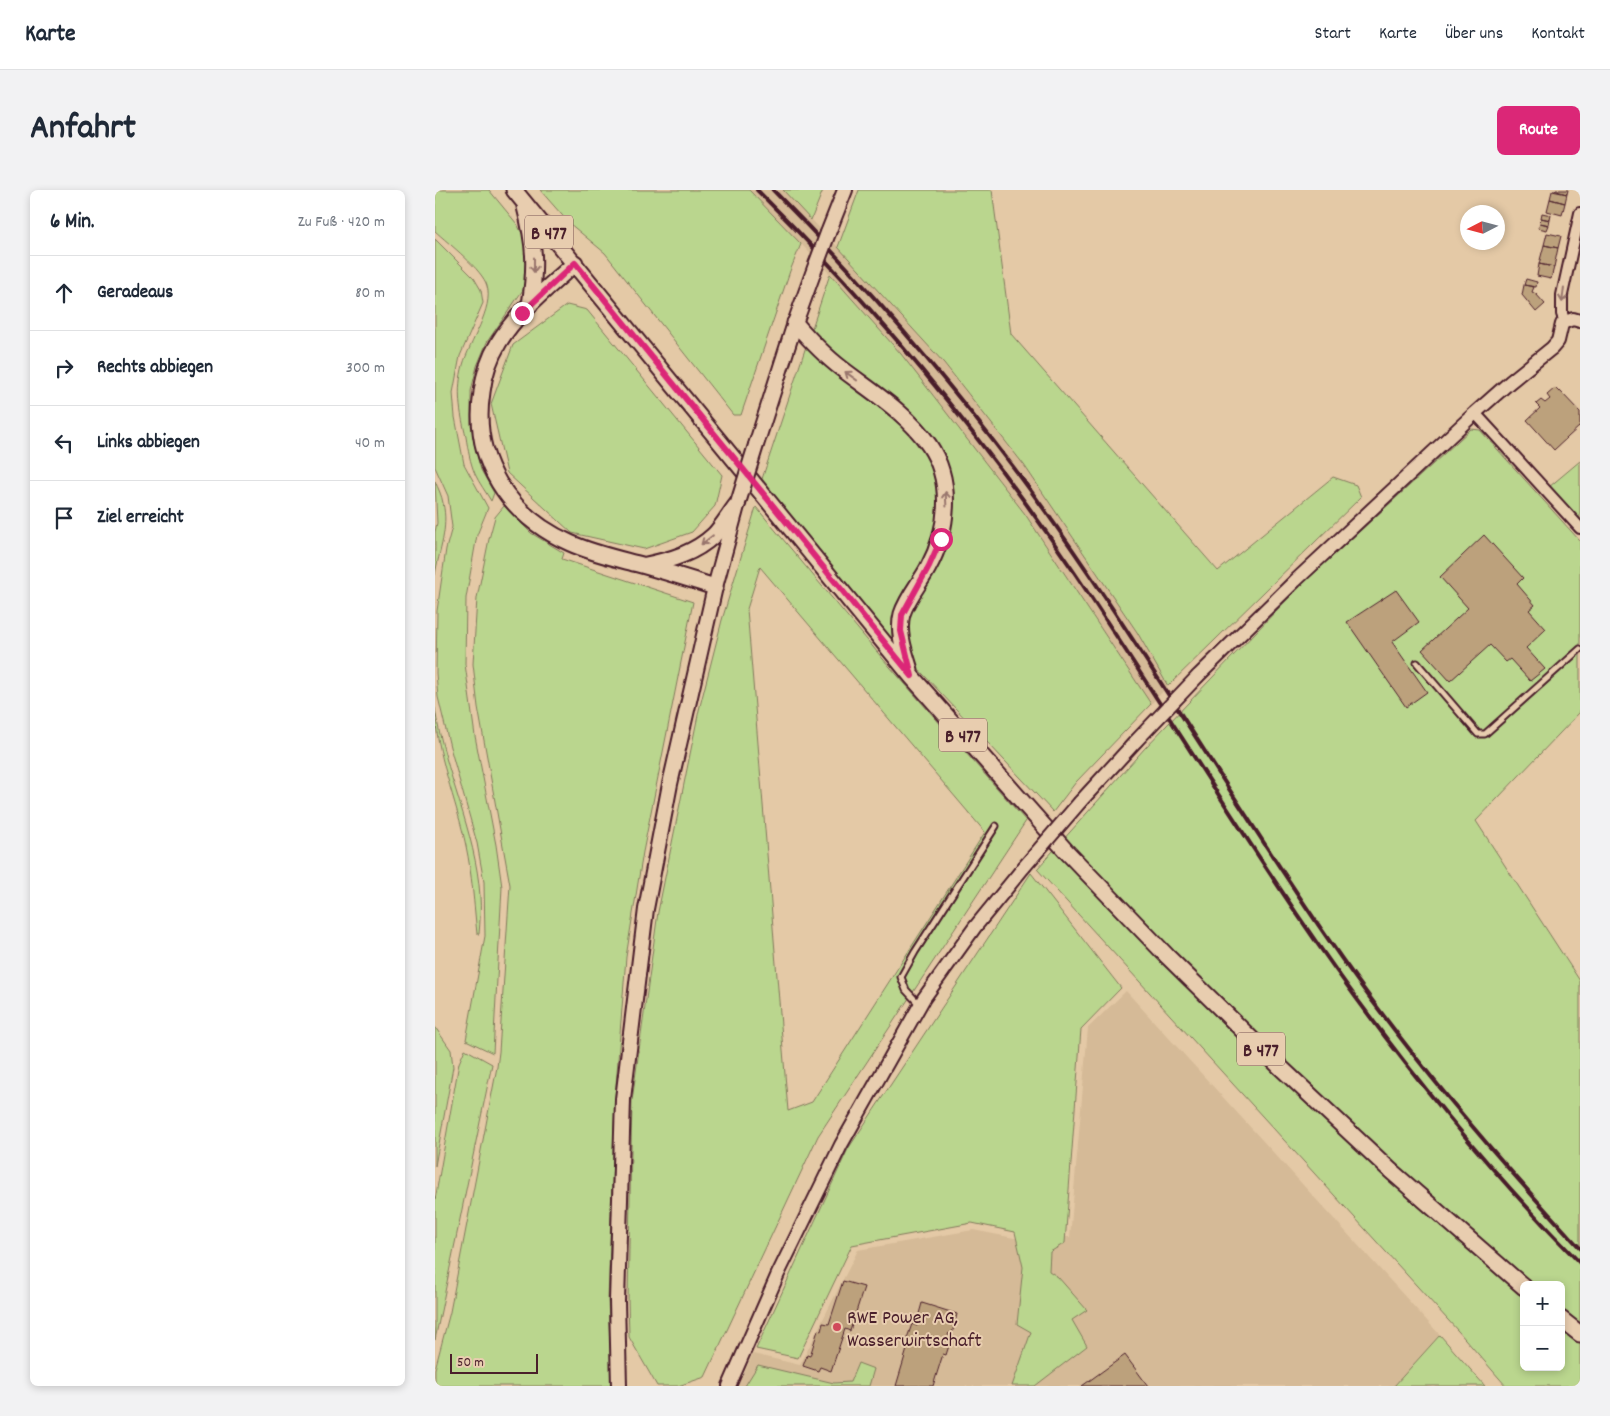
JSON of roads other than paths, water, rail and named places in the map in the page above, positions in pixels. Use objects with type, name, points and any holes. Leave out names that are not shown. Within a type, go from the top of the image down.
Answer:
[{"type":"main road","points":[[619,1386],[617,1301],[623,1099],[646,908],[670,784],[715,587],[738,503],[795,323],[845,190]]},
{"type":"main road","points":[[519,195],[533,244],[535,264],[530,305]]},
{"type":"main road","name":"B 477","points":[[519,195],[912,676],[1067,851],[1216,1006],[1391,1171],[1520,1284]]},
{"type":"main road","points":[[575,263],[509,327],[498,343],[490,360],[483,380],[480,401],[482,443],[488,461],[496,479],[508,497],[533,523],[569,543],[589,551],[715,587]]},
{"type":"main road","points":[[795,323],[817,348],[839,367],[904,416],[930,446],[940,466],[947,506],[941,539],[929,566],[902,615],[901,631],[912,676]]},
{"type":"main road","points":[[642,565],[684,555],[703,544],[715,534],[738,503]]},
{"type":"main road","points":[[1565,1322],[1580,1334]]},
{"type":"street","points":[[1565,322],[1561,314],[1562,295],[1580,213]]},
{"type":"street","points":[[729,1386],[778,1274],[841,1145],[920,1005],[975,927],[1080,802],[1198,676],[1302,574],[1475,413],[1552,348],[1558,340],[1565,322],[1580,321]]},
{"type":"street","points":[[1475,413],[1580,528]]},
{"type":"lane","points":[[1417,663],[1478,734],[1485,734],[1580,649]]},
{"type":"lane","points":[[920,1005],[906,990],[901,977],[996,826]]},
{"type":"railway","points":[[757,190],[801,234],[885,326],[1002,471],[1074,572],[1269,872],[1362,1006],[1466,1138],[1503,1181],[1580,1263]]},
{"type":"railway","points":[[773,190],[868,290],[986,431],[1095,583],[1248,819],[1355,977],[1447,1096],[1580,1248]]},
{"type":"place","name":"RWE Power AG, Wasserwirtschaft","points":[[837,1327]]}]
